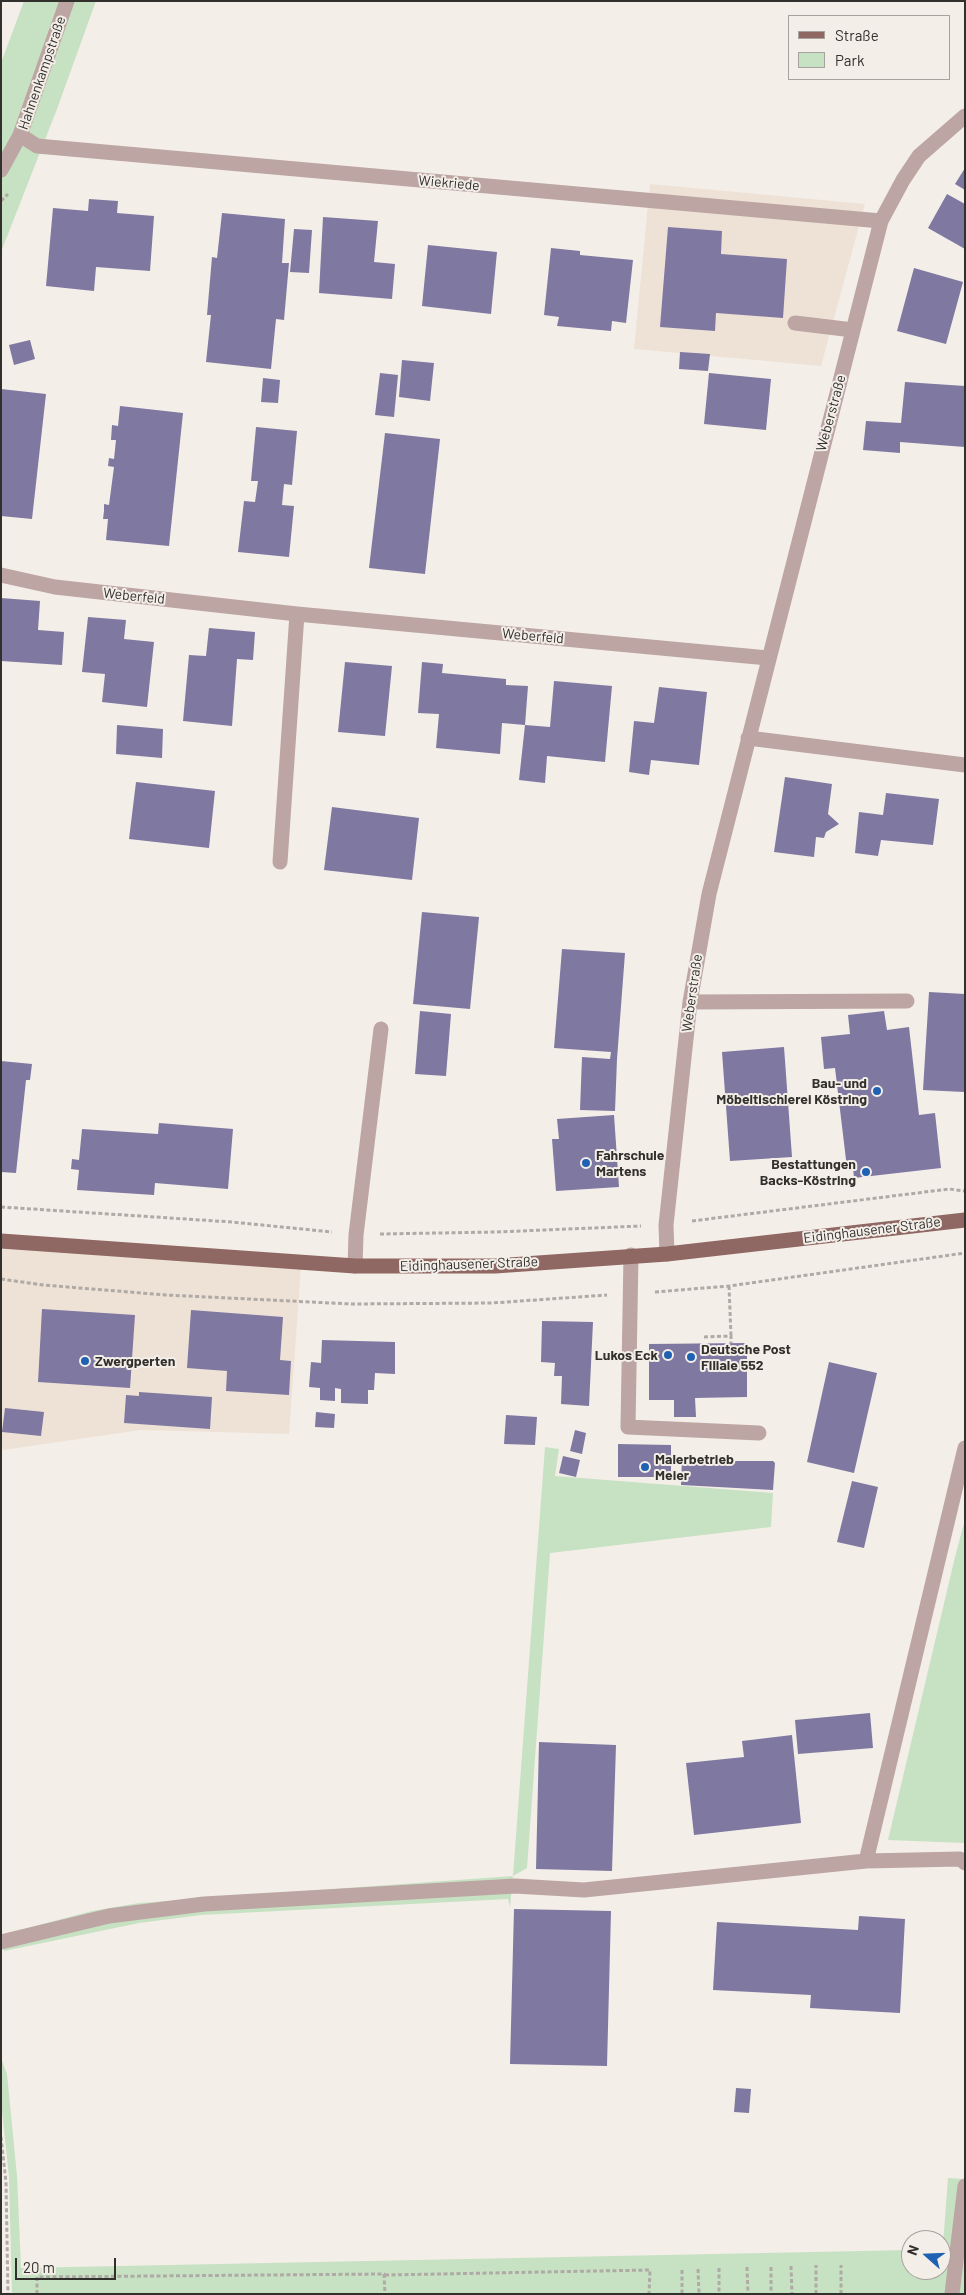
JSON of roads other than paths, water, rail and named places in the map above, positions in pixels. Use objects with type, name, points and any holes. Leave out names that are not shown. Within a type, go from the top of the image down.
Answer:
[{"type":"main road","name":"Eidinghausener Straße","points":[[1,1241],[354,1266],[495,1266],[631,1255],[667,1254],[965,1220]]},
{"type":"street","name":"Hahnenkampstraße","points":[[1,170],[20,135],[67,1]]},
{"type":"street","name":"Weberstraße","points":[[667,1254],[666,1225],[690,1002],[708,894],[881,221],[903,180],[919,156],[965,116]]},
{"type":"street","name":"Wiekriede","points":[[20,135],[37,146],[881,221]]},
{"type":"street","points":[[796,323],[853,330]]},
{"type":"street","name":"Weberfeld","points":[[1,575],[55,587],[297,614],[768,658]]},
{"type":"street","points":[[280,862],[297,614]]},
{"type":"street","points":[[748,738],[965,765]]},
{"type":"street","points":[[690,1002],[907,1001]]},
{"type":"street","points":[[354,1266],[356,1235],[381,1029]]},
{"type":"street","points":[[631,1255],[628,1427],[760,1433]]},
{"type":"street","points":[[866,1861],[965,1448]]},
{"type":"street","points":[[1,1942],[109,1916],[204,1904],[515,1886],[584,1890],[866,1861],[960,1859],[965,1863]]},
{"type":"street","points":[[952,2294],[965,2186]]},
{"type":"place","name":"Bau- und Möbeltischlerei Köstring","points":[[877,1091]]},
{"type":"place","name":"Fahrschule Martens","points":[[586,1163]]},
{"type":"place","name":"Bestattungen Backs-Köstring","points":[[866,1172]]},
{"type":"place","name":"Lukos Eck","points":[[668,1355]]},
{"type":"place","name":"Deutsche Post Filiale 552","points":[[691,1357]]},
{"type":"place","name":"Zwergperten","points":[[85,1361]]},
{"type":"place","name":"Malerbetrieb Meier","points":[[645,1467]]}]
